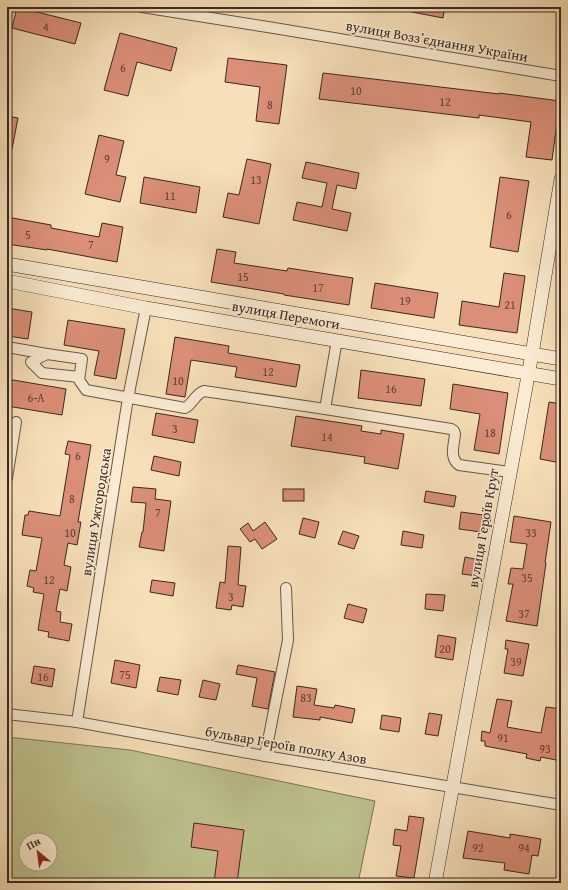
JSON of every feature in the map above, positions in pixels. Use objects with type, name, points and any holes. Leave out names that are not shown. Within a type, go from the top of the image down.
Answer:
[{"type":"main road","name":"вулиця Героїв Крут","points":[[435,883],[532,354],[561,179]]},
{"type":"main road","name":"вулиця Перемоги","points":[[7,264],[561,359]]},
{"type":"main road","name":"вулиця Перемоги","points":[[7,281],[146,308],[561,379]]},
{"type":"street","name":"вулиця Воззʼєднання України","points":[[142,7],[561,76]]},
{"type":"street","name":"вулиця Ужгородська","points":[[77,722],[128,398],[146,308]]},
{"type":"street","points":[[325,409],[337,340]]},
{"type":"street","points":[[7,347],[82,359],[79,377],[86,390],[128,398],[184,408],[189,406],[199,393],[204,391],[451,429],[455,434],[452,457],[459,465],[510,472]]},
{"type":"street","points":[[47,354],[31,362],[42,373],[79,377]]},
{"type":"street","points":[[7,478],[16,422]]},
{"type":"street","points":[[265,756],[288,640],[286,588]]},
{"type":"street","name":"бульвар Героїв полку Азов","points":[[7,714],[77,722],[265,756],[561,805]]},
{"type":"green space","points":[[7,737],[130,750],[375,801],[358,883],[7,883]]},
{"type":"building","points":[[17,7],[81,23],[75,44],[12,28]]},
{"type":"building","points":[[413,7],[445,7],[443,18],[412,12]]},
{"type":"building","points":[[120,33],[177,48],[171,71],[137,62],[128,96],[104,90]]},
{"type":"building","points":[[228,58],[287,65],[279,124],[256,121],[260,87],[225,82]]},
{"type":"building","points":[[323,73],[560,101],[552,160],[526,157],[531,122],[479,115],[479,118],[319,99]]},
{"type":"building","points":[[7,116],[18,118],[12,149],[7,148]]},
{"type":"building","points":[[99,135],[124,141],[116,175],[126,177],[120,202],[85,194]]},
{"type":"building","points":[[247,159],[271,164],[259,224],[223,217],[228,193],[239,195]]},
{"type":"building","points":[[306,162],[359,173],[356,189],[337,185],[332,209],[351,213],[347,231],[293,220],[297,202],[322,207],[327,183],[302,178]]},
{"type":"building","points":[[144,177],[200,187],[196,213],[140,203]]},
{"type":"building","points":[[500,177],[529,181],[518,252],[490,247]]},
{"type":"building","points":[[7,217],[51,225],[51,228],[99,237],[102,223],[123,227],[117,262],[47,249],[7,244]]},
{"type":"building","points":[[217,249],[236,252],[234,263],[287,271],[288,268],[353,278],[349,305],[211,282]]},
{"type":"building","points":[[504,273],[525,276],[517,333],[459,325],[462,301],[499,307]]},
{"type":"building","points":[[375,283],[438,293],[434,318],[371,308]]},
{"type":"building","points":[[7,308],[32,312],[28,339],[7,336]]},
{"type":"building","points":[[68,320],[125,329],[116,379],[94,375],[99,351],[64,345]]},
{"type":"building","points":[[175,337],[229,346],[228,353],[300,365],[296,387],[235,377],[237,367],[191,360],[185,397],[166,394]]},
{"type":"building","points":[[361,370],[425,379],[421,406],[358,398]]},
{"type":"building","points":[[7,379],[66,389],[62,415],[7,406]]},
{"type":"building","points":[[453,384],[508,393],[499,454],[474,450],[480,414],[450,409]]},
{"type":"building","points":[[549,402],[561,404],[561,463],[540,459]]},
{"type":"building","points":[[156,413],[198,420],[194,443],[152,435]]},
{"type":"building","points":[[296,416],[362,426],[361,431],[381,434],[381,430],[404,434],[398,469],[364,463],[365,457],[291,446]]},
{"type":"building","points":[[68,441],[91,445],[78,522],[81,522],[77,545],[68,543],[64,565],[71,567],[67,591],[60,589],[56,611],[61,612],[60,622],[72,624],[69,641],[48,637],[49,632],[38,630],[44,594],[33,592],[34,588],[27,586],[30,570],[36,571],[42,538],[22,535],[25,515],[28,515],[29,511],[60,516],[70,455],[65,454]]},
{"type":"building","points":[[154,456],[181,462],[179,476],[151,470]]},
{"type":"building","points":[[133,487],[156,489],[155,499],[171,501],[164,551],[139,547],[143,532],[146,503],[131,502]]},
{"type":"building","points":[[283,489],[304,489],[304,501],[283,501]]},
{"type":"building","points":[[426,491],[456,496],[454,507],[424,502]]},
{"type":"building","points":[[461,512],[491,516],[488,533],[459,529]]},
{"type":"building","points":[[514,516],[551,522],[537,626],[506,621],[513,584],[508,584],[511,568],[523,569],[527,544],[510,542]]},
{"type":"building","points":[[303,518],[319,522],[315,538],[299,534]]},
{"type":"building","points":[[265,522],[277,539],[262,549],[255,539],[250,542],[240,529],[248,523],[253,531]]},
{"type":"building","points":[[343,531],[359,536],[354,549],[338,544]]},
{"type":"building","points":[[403,531],[424,535],[422,548],[401,545]]},
{"type":"building","points":[[228,546],[241,547],[238,585],[246,586],[243,607],[232,605],[231,610],[216,608],[220,582],[225,583]]},
{"type":"building","points":[[465,557],[479,560],[477,576],[462,574]]},
{"type":"building","points":[[152,580],[175,583],[173,596],[150,592]]},
{"type":"building","points":[[426,594],[445,595],[443,611],[425,609]]},
{"type":"building","points":[[348,604],[367,609],[363,623],[344,618]]},
{"type":"building","points":[[438,635],[456,638],[453,660],[435,657]]},
{"type":"building","points":[[506,640],[529,644],[523,676],[504,673],[508,649],[505,649]]},
{"type":"building","points":[[115,660],[140,665],[136,688],[111,683]]},
{"type":"building","points":[[238,665],[275,672],[268,709],[252,706],[257,678],[236,674]]},
{"type":"building","points":[[34,666],[55,669],[52,687],[31,683]]},
{"type":"building","points":[[160,677],[181,680],[178,695],[157,691]]},
{"type":"building","points":[[203,680],[220,684],[216,700],[199,697]]},
{"type":"building","points":[[297,686],[317,689],[314,705],[334,708],[335,705],[355,709],[352,723],[320,717],[320,720],[293,717]]},
{"type":"building","points":[[497,699],[512,701],[507,727],[541,733],[546,707],[561,709],[556,735],[561,736],[561,761],[541,757],[540,761],[526,758],[527,754],[485,746],[485,741],[481,741],[482,731],[490,733]]},
{"type":"building","points":[[429,713],[442,715],[438,736],[425,734]]},
{"type":"building","points":[[382,715],[401,718],[399,732],[380,729]]},
{"type":"building","points":[[409,816],[424,818],[414,878],[396,876],[401,846],[393,845],[395,829],[407,831]]},
{"type":"building","points":[[194,823],[244,830],[237,883],[214,883],[218,851],[191,847]]},
{"type":"building","points":[[468,831],[510,838],[510,834],[541,839],[538,856],[532,855],[529,874],[504,870],[505,863],[463,858]]}]
